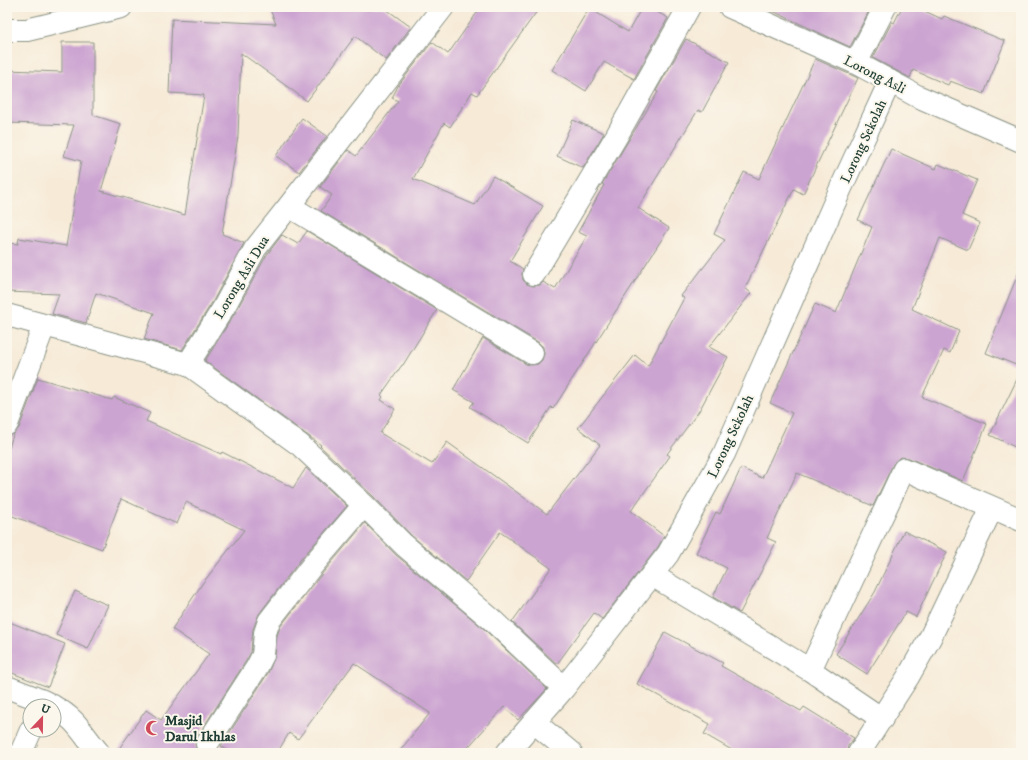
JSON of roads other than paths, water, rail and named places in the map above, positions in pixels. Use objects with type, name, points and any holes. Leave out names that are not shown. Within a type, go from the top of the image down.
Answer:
[{"type":"street","points":[[7,30],[27,30],[121,7]]},
{"type":"street","name":"Lorong Asli Dua","points":[[188,364],[224,306],[255,249],[443,7]]},
{"type":"street","points":[[534,274],[616,137],[689,7]]},
{"type":"street","name":"Lorong Asli","points":[[730,7],[856,63],[917,96],[1021,141]]},
{"type":"street","points":[[856,63],[885,7]]},
{"type":"street","name":"Lorong Sekolah","points":[[508,753],[564,688],[668,554],[724,454],[841,188],[890,82]]},
{"type":"street","points":[[289,206],[532,353]]},
{"type":"street","points":[[7,315],[188,364],[300,445],[404,545],[491,618],[564,688]]},
{"type":"street","points":[[7,424],[44,326]]},
{"type":"street","points":[[810,670],[904,469],[1021,520]]},
{"type":"street","points":[[207,744],[257,668],[263,655],[265,633],[269,621],[311,567],[364,505]]},
{"type":"street","points":[[859,753],[908,677],[930,638],[992,508]]},
{"type":"street","points":[[652,575],[810,670],[882,718]]},
{"type":"street","points":[[7,687],[31,698]]},
{"type":"street","points":[[62,711],[79,725],[100,753]]},
{"type":"street","points":[[534,722],[572,753]]},
{"type":"street","points":[[21,753],[27,738]]},
{"type":"place","name":"Masjid Darul Ikhlas","points":[[153,728]]}]
